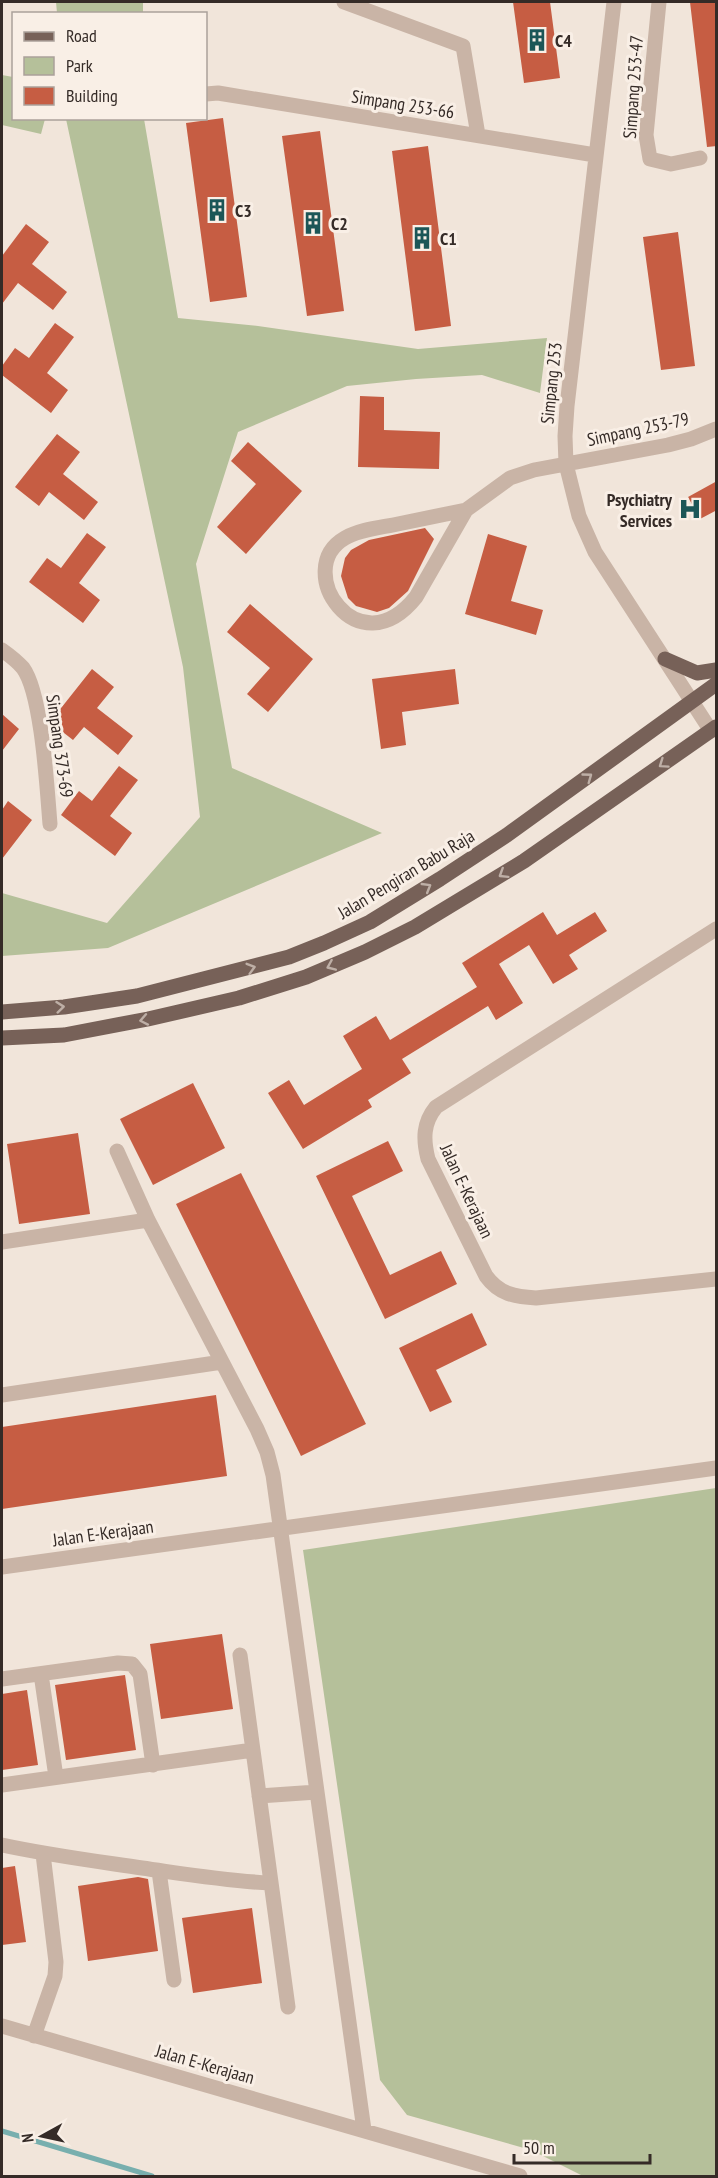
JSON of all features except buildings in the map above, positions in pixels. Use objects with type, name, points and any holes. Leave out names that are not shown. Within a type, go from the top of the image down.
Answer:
[{"type":"main road","points":[[665,659],[697,673],[717,670]]},
{"type":"main road","name":"Jalan Pengiran Babu Raja","points":[[2,1012],[64,1007],[137,996],[289,957],[324,944],[370,922],[507,835],[717,684]]},
{"type":"main road","points":[[2,1038],[64,1035],[239,998],[306,977],[365,952],[415,927],[524,861],[714,729]]},
{"type":"street","points":[[344,2],[464,46],[478,135]]},
{"type":"street","name":"Simpang 253","points":[[614,2],[567,406],[565,436],[567,464],[579,516],[595,552],[692,703],[714,729]]},
{"type":"street","name":"Simpang 253-47","points":[[659,2],[646,135],[650,159],[671,164],[700,158]]},
{"type":"street","name":"Simpang 253-66","points":[[207,94],[218,93],[595,155]]},
{"type":"street","name":"Simpang 253-79","points":[[466,510],[510,478],[534,470],[668,445],[717,429]]},
{"type":"street","points":[[466,510],[416,597],[397,616],[369,623],[352,619],[341,611],[331,597],[326,584],[325,568],[331,553],[343,540],[374,529],[466,510]]},
{"type":"street","name":"Simpang 373-69","points":[[2,650],[23,668],[33,693],[44,758],[50,824]]},
{"type":"street","name":"Jalan E-Kerajaan","points":[[717,929],[436,1107],[427,1121],[424,1143],[428,1159],[486,1276],[500,1291],[522,1298],[536,1298],[717,1279]]},
{"type":"street","points":[[117,1151],[148,1220],[257,1429],[267,1452],[273,1475],[364,2130]]},
{"type":"street","points":[[2,1242],[148,1220]]},
{"type":"street","points":[[2,1395],[222,1362]]},
{"type":"street","name":"Jalan E-Kerajaan","points":[[2,1567],[717,1468]]},
{"type":"street","points":[[240,1655],[288,2007]]},
{"type":"street","points":[[2,1679],[118,1663],[132,1664],[140,1674],[153,1765]]},
{"type":"street","points":[[41,1674],[56,1777]]},
{"type":"street","points":[[2,1785],[253,1750]]},
{"type":"street","points":[[259,1796],[316,1792]]},
{"type":"street","points":[[2,1845],[43,1854],[239,1882],[270,1882]]},
{"type":"street","points":[[34,2036],[55,1976],[56,1962],[43,1854]]},
{"type":"street","points":[[159,1870],[174,1980]]},
{"type":"street","name":"Jalan E-Kerajaan","points":[[2,2026],[520,2176]]},
{"type":"green space","points":[[56,2],[143,2],[143,12],[57,12]]},
{"type":"green space","points":[[2,75],[12,77],[12,120],[45,120],[41,134],[2,125]]},
{"type":"green space","points":[[66,120],[144,120],[178,318],[258,326],[418,349],[547,338],[540,393],[482,375],[347,386],[238,432],[196,564],[232,768],[382,833],[108,948],[2,956],[2,893],[107,923],[200,817],[183,667]]},
{"type":"green space","points":[[716,1488],[716,2176],[583,2176],[531,2150],[407,2115],[380,2080],[303,1550]]},
{"type":"waterway","points":[[2,2131],[152,2176]]},
{"type":"place","name":"C4","points":[[537,40]]},
{"type":"place","name":"C3","points":[[217,210]]},
{"type":"place","name":"C2","points":[[313,223]]},
{"type":"place","name":"C1","points":[[422,238]]},
{"type":"place","name":"Psychiatry Services","points":[[690,509]]}]
